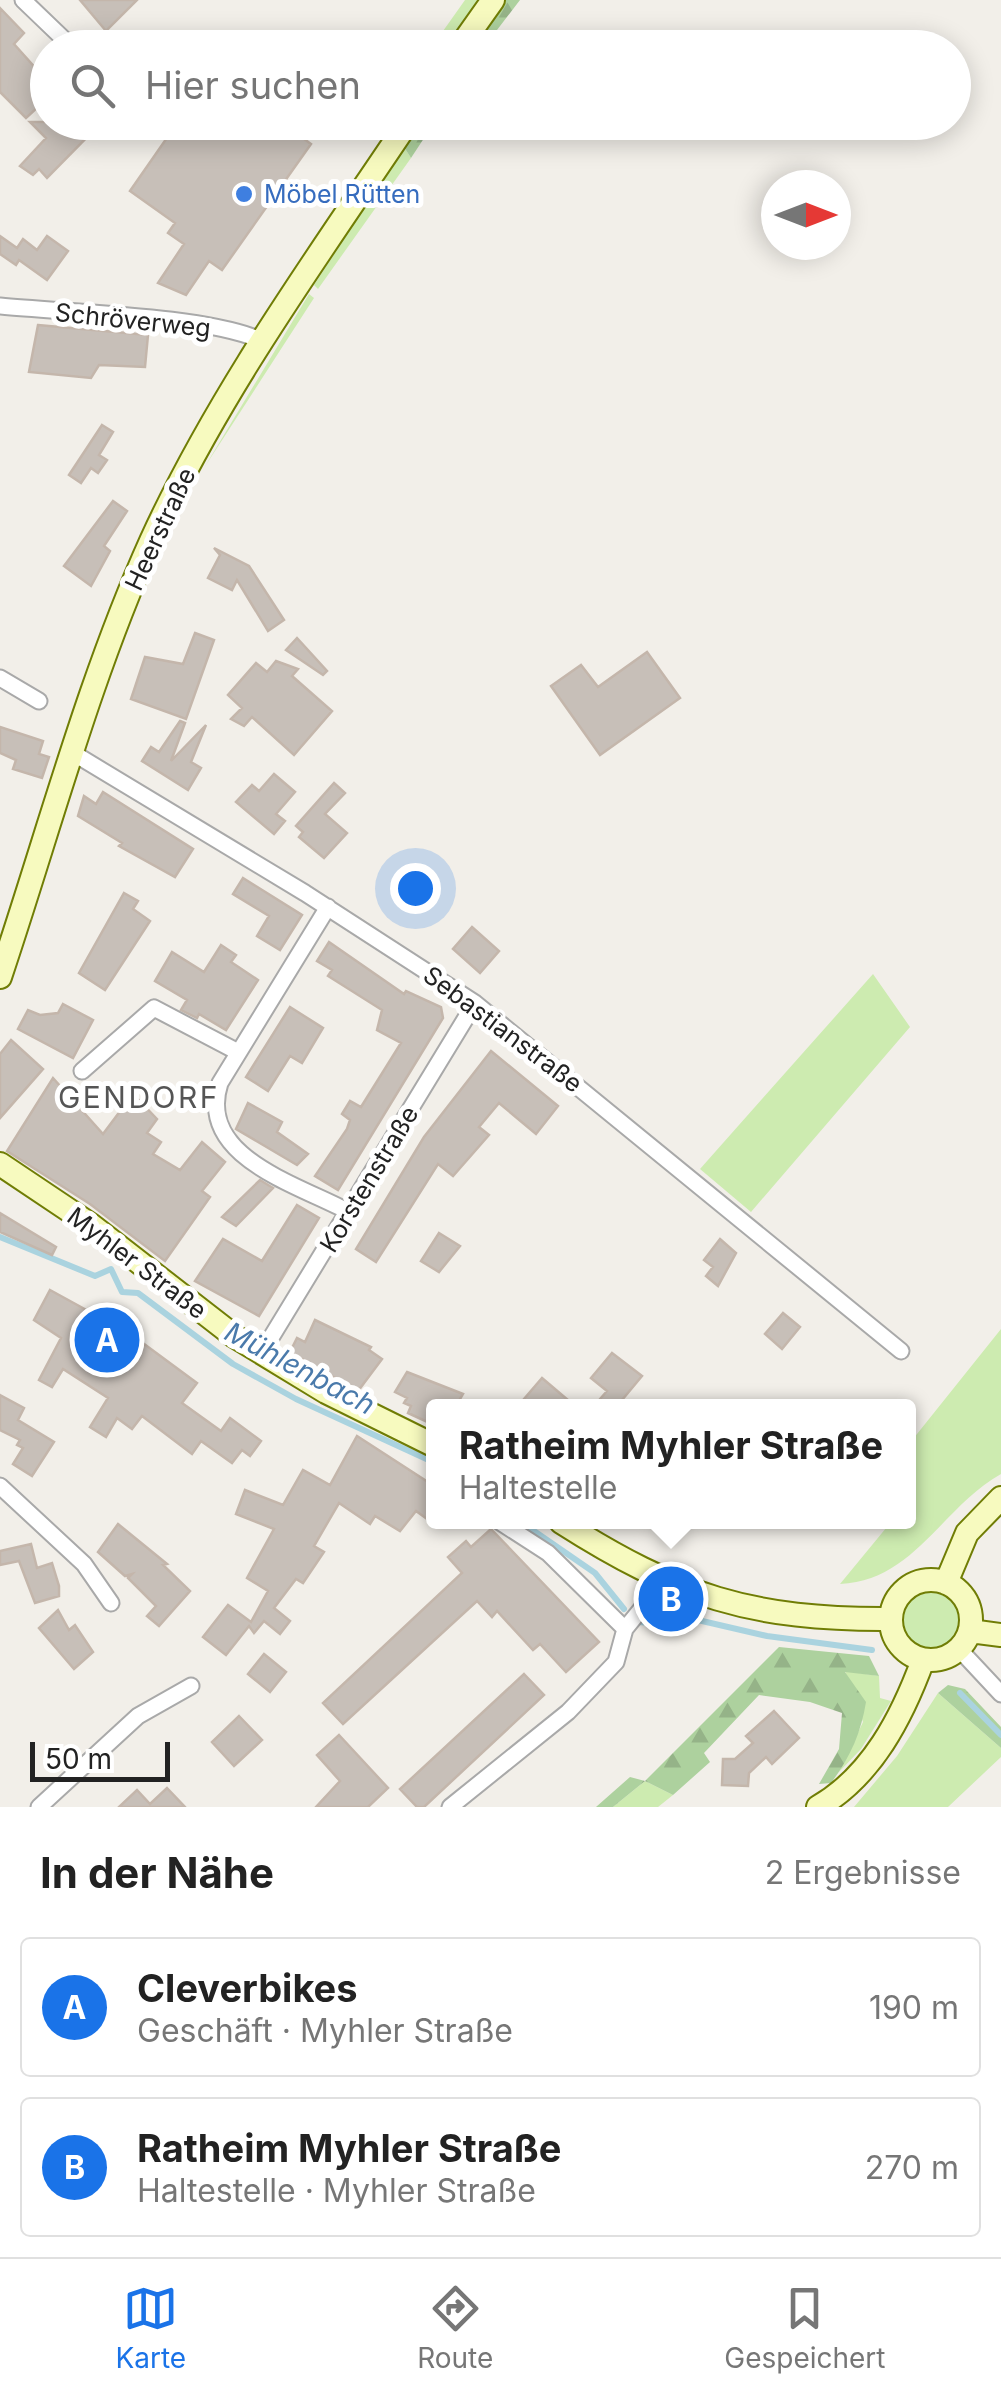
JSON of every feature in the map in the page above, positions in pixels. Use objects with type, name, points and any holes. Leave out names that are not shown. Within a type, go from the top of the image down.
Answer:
[{"type":"main road","points":[[472,30],[493,0]]},
{"type":"main road","name":"Heerstraße","points":[[0,977],[73,753],[151,542],[185,473],[298,282],[396,140]]},
{"type":"main road","name":"Myhler Straße","points":[[0,1164],[90,1225],[261,1354],[326,1392],[426,1440]]},
{"type":"main road","points":[[946,1583],[967,1532],[1001,1498]]},
{"type":"main road","points":[[573,1529],[664,1581],[765,1612],[890,1618]]},
{"type":"main road","points":[[964,1640],[964,1598],[946,1583],[925,1580],[911,1585],[899,1596],[890,1618],[898,1644],[923,1660],[942,1659],[964,1640],[1001,1635]]},
{"type":"main road","points":[[818,1807],[855,1781],[902,1711],[923,1660]]},
{"type":"street","points":[[23,0],[54,30]]},
{"type":"street","name":"Schröverweg","points":[[0,306],[200,326],[244,332],[263,341]]},
{"type":"street","points":[[0,678],[39,700]]},
{"type":"street","name":"Sebastianstraße","points":[[73,753],[328,907],[475,1003],[901,1351]]},
{"type":"street","points":[[328,907],[238,1052],[214,1100],[220,1134],[236,1152],[349,1212]]},
{"type":"street","name":"Korstenstraße","points":[[261,1354],[475,1003]]},
{"type":"street","points":[[82,1071],[154,1008],[238,1052]]},
{"type":"street","points":[[0,1486],[84,1564],[110,1603]]},
{"type":"street","points":[[510,1529],[548,1554],[625,1630]]},
{"type":"street","points":[[450,1807],[568,1712],[616,1662],[625,1630],[664,1581]]},
{"type":"street","points":[[964,1640],[1001,1694]]},
{"type":"street","points":[[39,1807],[138,1716],[192,1686]]},
{"type":"green space","points":[[465,0],[485,0],[462,30],[444,30]]},
{"type":"green space","points":[[504,0],[520,0],[497,30],[483,30]]},
{"type":"green space","points":[[409,140],[423,140],[411,158],[404,147]]},
{"type":"green space","points":[[404,147],[411,158],[318,289],[314,285]]},
{"type":"green space","points":[[309,294],[314,298],[204,468]]},
{"type":"green space","points":[[873,974],[910,1027],[751,1212],[700,1169]]},
{"type":"green space","points":[[1001,1329],[1001,1474],[980,1488],[908,1557],[866,1580],[840,1584],[885,1529],[916,1529],[916,1435]]},
{"type":"green space","points":[[931,1591],[951,1600],[960,1620],[951,1640],[931,1649],[911,1640],[902,1620],[911,1600]]},
{"type":"green space","points":[[779,1647],[869,1656],[879,1676],[845,1672],[866,1702],[854,1745],[831,1783],[819,1784],[839,1749],[842,1713],[810,1702],[759,1695],[704,1753],[710,1762],[673,1795],[645,1781]]},
{"type":"green space","points":[[845,1671],[879,1676],[880,1698],[891,1701],[861,1749],[839,1772],[863,1722]]},
{"type":"green space","points":[[948,1685],[965,1689],[1001,1727],[1001,1748],[938,1693]]},
{"type":"green space","points":[[938,1693],[1001,1748],[1001,1757],[948,1807],[854,1807],[897,1756]]},
{"type":"green space","points":[[630,1777],[645,1781],[613,1807],[596,1807]]},
{"type":"green space","points":[[645,1781],[673,1795],[658,1807],[613,1807]]},
{"type":"building","points":[[80,0],[137,0],[107,30]]},
{"type":"building","points":[[0,8],[24,33],[14,44],[30,62],[30,114],[26,118],[0,92]]},
{"type":"building","points":[[44,140],[84,140],[47,178],[39,169],[33,175],[20,166]]},
{"type":"building","points":[[165,140],[306,140],[311,144],[222,270],[209,261],[186,295],[158,283],[184,244],[168,233],[175,223],[130,191]]},
{"type":"building","points":[[0,236],[17,248],[23,239],[37,250],[47,236],[68,251],[47,280],[19,260],[16,265],[0,254]]},
{"type":"building","points":[[38,325],[148,335],[145,367],[99,365],[91,378],[29,372]]},
{"type":"building","points":[[102,425],[113,432],[99,455],[107,460],[98,473],[91,468],[81,483],[69,475]]},
{"type":"building","points":[[113,501],[127,511],[104,546],[110,551],[91,586],[64,566]]},
{"type":"building","points":[[214,548],[249,566],[284,620],[268,631],[237,580],[232,590],[208,578],[220,555]]},
{"type":"building","points":[[195,633],[214,640],[186,719],[131,699],[145,657],[183,664]]},
{"type":"building","points":[[297,638],[327,671],[323,675],[286,650]]},
{"type":"building","points":[[647,652],[680,698],[600,755],[551,686],[581,665],[598,687]]},
{"type":"building","points":[[276,661],[298,669],[292,676],[332,711],[294,755],[252,717],[244,726],[231,719],[242,708],[228,695],[256,663],[267,672]]},
{"type":"building","points":[[180,721],[185,723],[171,761],[206,725],[191,762],[201,768],[188,790],[142,761],[151,747],[159,752]]},
{"type":"building","points":[[0,727],[43,741],[39,754],[49,757],[42,778],[13,769],[16,760],[0,753]]},
{"type":"building","points":[[274,774],[295,792],[276,814],[285,821],[274,834],[236,802],[252,785],[259,791]]},
{"type":"building","points":[[334,783],[345,793],[325,814],[347,833],[324,858],[299,837],[303,832],[296,826]]},
{"type":"building","points":[[103,792],[193,849],[175,877],[119,846],[122,843],[78,816],[84,796],[96,804]]},
{"type":"building","points":[[243,878],[302,915],[280,950],[257,936],[269,916],[233,894]]},
{"type":"building","points":[[124,893],[138,901],[133,909],[150,921],[105,990],[79,973]]},
{"type":"building","points":[[472,927],[499,951],[480,973],[453,949]]},
{"type":"building","points":[[329,942],[404,994],[406,991],[441,1007],[443,1018],[338,1190],[315,1176],[347,1129],[350,1120],[342,1114],[350,1101],[361,1107],[401,1043],[377,1030],[382,1010],[328,976],[332,970],[317,961]]},
{"type":"building","points":[[221,945],[236,955],[231,962],[258,980],[226,1030],[199,1014],[197,1018],[181,1010],[187,1000],[155,981],[172,952],[204,972]]},
{"type":"building","points":[[63,1004],[93,1020],[73,1058],[18,1029],[28,1010],[40,1015],[58,1013]]},
{"type":"building","points":[[290,1007],[323,1028],[302,1063],[290,1056],[268,1091],[246,1077]]},
{"type":"building","points":[[11,1040],[43,1069],[0,1118],[0,1054]]},
{"type":"building","points":[[491,1051],[558,1106],[536,1134],[499,1103],[479,1127],[489,1135],[453,1176],[438,1164],[376,1262],[356,1249],[424,1137]]},
{"type":"building","points":[[53,1078],[103,1134],[133,1094],[157,1119],[147,1133],[161,1142],[153,1154],[180,1170],[202,1142],[225,1162],[202,1191],[210,1197],[165,1261],[90,1204],[7,1151]]},
{"type":"building","points":[[248,1103],[282,1122],[277,1132],[308,1154],[297,1165],[236,1129]]},
{"type":"building","points":[[260,1180],[273,1188],[236,1226],[222,1217]]},
{"type":"building","points":[[297,1205],[319,1218],[259,1316],[195,1281],[223,1239],[262,1261]]},
{"type":"building","points":[[0,1213],[56,1247],[52,1255],[0,1232]]},
{"type":"building","points":[[439,1233],[460,1246],[439,1272],[421,1261]]},
{"type":"building","points":[[720,1239],[736,1253],[718,1286],[706,1276],[713,1267],[704,1260]]},
{"type":"building","points":[[50,1290],[132,1335],[197,1383],[182,1403],[221,1431],[230,1418],[261,1441],[250,1456],[242,1450],[232,1463],[201,1441],[192,1454],[142,1416],[132,1429],[117,1418],[106,1437],[90,1427],[108,1398],[63,1369],[52,1387],[39,1380],[61,1338],[34,1320]]},
{"type":"building","points":[[783,1313],[800,1327],[782,1349],[765,1334]]},
{"type":"building","points":[[315,1320],[371,1347],[369,1350],[382,1359],[358,1391],[290,1352],[297,1338],[305,1342]]},
{"type":"building","points":[[612,1353],[642,1376],[623,1399],[600,1399],[607,1391],[591,1378]]},
{"type":"building","points":[[407,1372],[463,1394],[460,1399],[426,1399],[426,1421],[408,1413],[411,1406],[404,1403],[407,1398],[395,1392]]},
{"type":"building","points":[[542,1378],[567,1399],[524,1399]]},
{"type":"building","points":[[0,1395],[24,1408],[18,1420],[54,1442],[32,1476],[13,1464],[23,1448],[17,1445],[20,1440],[0,1430]]},
{"type":"building","points":[[357,1436],[426,1481],[426,1518],[416,1511],[400,1531],[375,1516],[370,1524],[339,1503],[314,1546],[324,1552],[303,1583],[296,1579],[274,1608],[290,1621],[280,1634],[264,1621],[254,1633],[249,1626],[226,1655],[203,1637],[228,1605],[251,1622],[268,1591],[247,1578],[274,1529],[236,1514],[245,1490],[283,1505],[303,1470],[330,1485]]},
{"type":"building","points":[[118,1524],[167,1564],[163,1565],[190,1591],[159,1626],[147,1616],[156,1606],[128,1578],[132,1574],[125,1576],[98,1552]]},
{"type":"building","points":[[491,1529],[599,1642],[566,1672],[540,1644],[533,1650],[497,1611],[492,1617],[477,1601],[343,1724],[323,1703],[462,1573],[448,1557],[466,1541],[471,1547]]},
{"type":"building","points":[[31,1544],[37,1568],[52,1563],[59,1586],[59,1596],[35,1603],[19,1561],[0,1565],[0,1551]]},
{"type":"building","points":[[58,1610],[69,1630],[75,1625],[93,1652],[74,1669],[39,1628]]},
{"type":"building","points":[[264,1654],[286,1672],[270,1692],[248,1674]]},
{"type":"building","points":[[524,1674],[544,1695],[424,1807],[417,1807],[400,1789]]},
{"type":"building","points":[[774,1711],[799,1738],[772,1764],[766,1757],[749,1773],[748,1786],[722,1785],[723,1759],[735,1759],[753,1743],[746,1736]]},
{"type":"building","points":[[239,1716],[262,1740],[234,1766],[212,1742]]},
{"type":"building","points":[[339,1735],[388,1788],[368,1807],[316,1807],[340,1781],[317,1755]]},
{"type":"building","points":[[167,1788],[185,1807],[119,1807],[137,1790],[150,1804]]},
{"type":"waterway","name":"Mühlenbach","points":[[0,1237],[95,1276],[111,1269],[122,1292],[138,1293],[233,1364],[296,1399],[426,1459]]},
{"type":"waterway","name":"Mühlenbach","points":[[531,1529],[595,1573],[624,1609]]},
{"type":"waterway","name":"Mühlenbach","points":[[638,1622],[652,1623],[672,1614],[767,1636],[872,1650]]},
{"type":"waterway","name":"Mühlenbach","points":[[960,1693],[1001,1735]]},
{"type":"place","name":"Möbel Rütten","points":[[244,194]]},
{"type":"place","name":"Cleverbikes","points":[[107,1340]]},
{"type":"place","name":"Ratheim Myhler Straße","points":[[671,1599]]},
{"type":"district","name":"GENDORF","points":[[139,1098]]}]
